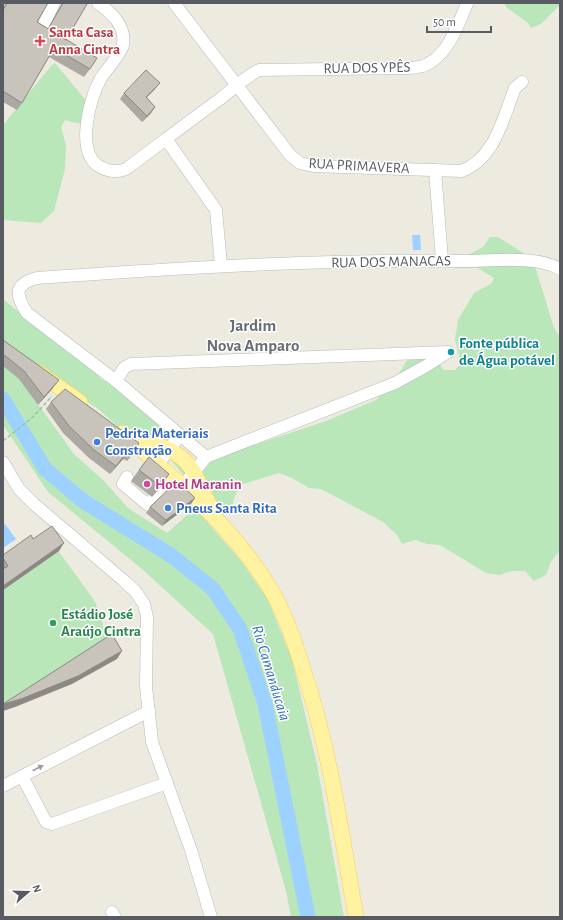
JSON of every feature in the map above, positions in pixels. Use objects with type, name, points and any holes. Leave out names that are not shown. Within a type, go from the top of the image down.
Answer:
[{"type":"main road","points":[[28,365],[91,410]]},
{"type":"main road","points":[[110,424],[129,438],[220,522],[251,560],[272,592],[298,652],[318,717],[332,780],[356,917]]},
{"type":"main road","points":[[129,438],[151,443],[186,460],[194,473],[205,498],[220,522]]},
{"type":"street","points":[[42,28],[54,3]]},
{"type":"street","name":"RUA DOS YPÊS","points":[[98,3],[111,13],[120,24],[123,46],[95,90],[89,114],[86,140],[93,161],[102,168],[119,172],[126,169],[237,86],[249,74],[259,70],[408,68],[423,66],[438,57],[447,46],[467,4]]},
{"type":"street","name":"RUA PRIMAVERA","points":[[174,3],[290,156],[300,164],[313,166],[461,171],[472,167],[483,158],[494,142],[514,88],[522,82]]},
{"type":"street","points":[[166,139],[216,210],[221,265]]},
{"type":"street","points":[[435,170],[442,260]]},
{"type":"street","name":"RUA DOS MANACAS","points":[[116,381],[27,313],[18,301],[18,291],[25,281],[37,278],[221,265],[442,260],[535,261],[560,269]]},
{"type":"street","points":[[127,477],[123,484],[148,505],[178,482],[194,473],[206,457],[395,383],[448,352],[131,364],[124,368],[116,381],[206,457]]},
{"type":"street","points":[[158,464],[180,435]]},
{"type":"street","points":[[3,462],[19,489],[34,504],[135,591],[144,604],[148,617],[146,687],[152,742],[191,850],[211,917]]},
{"type":"street","points":[[3,786],[149,711]]},
{"type":"street","points":[[22,776],[46,822],[52,824],[167,783]]},
{"type":"path","points":[[3,440],[33,417],[60,388]]},
{"type":"green space","points":[[505,3],[560,3],[560,5],[541,24],[531,28],[528,23],[506,7]]},
{"type":"green space","points":[[55,63],[88,103],[81,124],[65,120],[61,127],[66,145],[65,169],[54,211],[41,223],[3,220],[3,125]]},
{"type":"green space","points":[[490,237],[498,237],[533,259],[553,325],[560,338],[560,550],[551,562],[546,575],[534,581],[525,571],[512,571],[499,575],[486,573],[440,545],[427,544],[415,540],[402,544],[397,535],[383,522],[321,489],[309,488],[292,478],[279,473],[240,485],[234,498],[231,512],[223,515],[206,502],[170,459],[131,438],[97,408],[25,363],[3,343],[3,299],[52,339],[81,357],[102,380],[111,384],[154,416],[177,451],[200,463],[326,421],[376,400],[395,380],[409,357],[430,346],[432,355],[444,370],[455,370],[461,364],[455,339],[458,320],[474,293],[492,283],[494,278],[478,268],[455,268],[452,264],[483,247]]},
{"type":"green space","points":[[3,366],[20,379],[74,454],[104,481],[128,508],[167,533],[195,508],[242,562],[268,600],[292,659],[317,764],[344,917],[291,917],[286,891],[213,634],[142,569],[48,492],[3,425]]},
{"type":"green space","name":"Estádio José Araújo Cintra","points":[[46,534],[94,600],[101,615],[106,642],[15,707],[3,711],[3,559]]},
{"type":"water","points":[[412,235],[420,235],[421,250],[413,250]]},
{"type":"water","points":[[5,524],[16,539],[3,548],[3,525]]},
{"type":"building","points":[[7,3],[48,3],[37,22],[97,58],[90,69],[54,48],[22,103],[3,91],[3,10]]},
{"type":"building","points":[[63,3],[87,4],[66,40],[48,29]]},
{"type":"building","points":[[146,70],[160,83],[146,97],[155,107],[147,116],[124,93]]},
{"type":"building","points":[[3,340],[59,380],[44,397],[24,371],[3,354]]},
{"type":"building","name":"Pedrita Materiais Construção","points":[[65,389],[139,443],[133,454],[128,451],[116,466],[94,450],[69,426],[51,402]]},
{"type":"building","points":[[149,457],[169,474],[160,486],[139,470]]},
{"type":"building","name":"Pneus Santa Rita","points":[[177,481],[195,498],[166,520],[150,507]]},
{"type":"building","points":[[52,526],[64,543],[3,586],[3,569],[8,566],[3,558],[3,555],[31,535],[33,539]]},
{"type":"building","points":[[112,634],[122,651],[78,676],[21,699],[3,704]]},
{"type":"waterway","name":"Rio Camanducaia","points":[[3,399],[45,469],[83,501],[172,556],[213,589],[240,629],[265,704],[308,917]]},
{"type":"place","name":"Santa Casa Anna Cintra","points":[[40,41]]},
{"type":"place","name":"Fonte pública de Água potável","points":[[451,352]]},
{"type":"place","name":"Pedrita Materiais Construção","points":[[97,442]]},
{"type":"place","name":"Hotel Maranin","points":[[147,484]]},
{"type":"place","name":"Pneus Santa Rita","points":[[168,508]]},
{"type":"place","name":"Estádio José Araújo Cintra","points":[[53,623]]},
{"type":"district","name":"Jardim Nova Amparo","points":[[253,335]]}]
